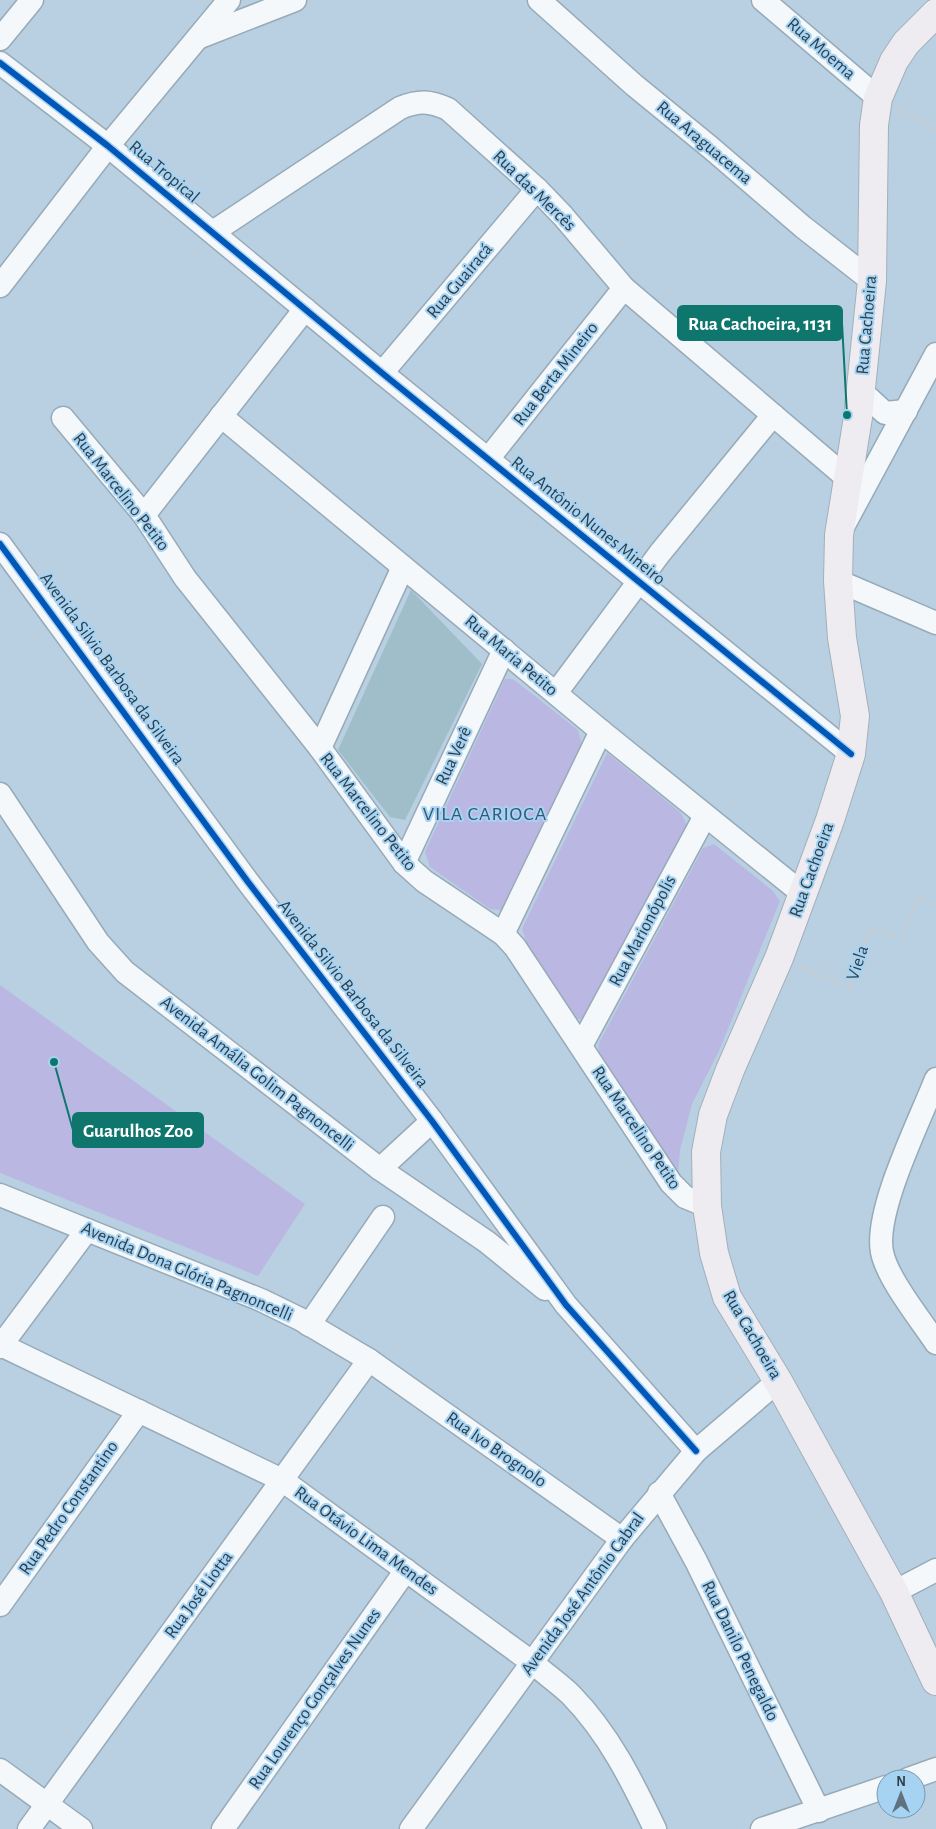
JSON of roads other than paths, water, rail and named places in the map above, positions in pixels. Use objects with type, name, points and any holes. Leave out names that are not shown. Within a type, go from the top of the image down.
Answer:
[{"type":"main road","name":"Rua Cachoeira","points":[[936,13],[906,43],[894,61],[878,98],[872,152],[872,281],[861,391],[839,535],[838,581],[842,638],[855,716],[851,754],[779,958],[730,1070],[714,1115],[706,1152],[706,1206],[714,1253],[727,1297],[778,1381],[894,1592],[936,1681]]},
{"type":"street","points":[[0,39],[32,0]]},
{"type":"street","points":[[0,286],[108,146],[229,0]]},
{"type":"street","points":[[199,37],[295,0]]},
{"type":"street","name":"Rua Araguacema","points":[[539,0],[634,85],[803,227],[872,281]]},
{"type":"street","name":"Rua Moema","points":[[763,0],[878,98]]},
{"type":"street","name":"Rua Tropical","points":[[0,63],[108,146],[305,309]]},
{"type":"street","name":"Rua das Mercês","points":[[213,232],[400,108],[416,102],[431,102],[448,110],[537,189],[563,216],[624,288],[847,478]]},
{"type":"street","name":"Rua Guairacá","points":[[382,373],[537,189]]},
{"type":"street","name":"Rua Berta Mineiro","points":[[488,459],[624,288]]},
{"type":"street","points":[[144,515],[305,309]]},
{"type":"street","name":"Rua Antônio Nunes Mineiro","points":[[305,309],[851,754]]},
{"type":"street","points":[[839,535],[936,354]]},
{"type":"street","points":[[861,391],[885,413],[906,411]]},
{"type":"street","points":[[556,693],[660,553],[773,415]]},
{"type":"street","name":"Rua Maria Petito","points":[[221,416],[704,816],[803,894]]},
{"type":"street","name":"Rua Marcelino Petito","points":[[63,418],[144,515],[185,578],[320,748],[404,863],[424,881],[503,934],[515,947],[671,1183],[684,1197],[706,1206]]},
{"type":"street","name":"Avenida Silvio Barbosa da Silveira","points":[[0,544],[248,882],[432,1121],[566,1305],[696,1451]]},
{"type":"street","points":[[320,748],[404,567]]},
{"type":"street","points":[[838,581],[936,623]]},
{"type":"street","name":"Rua Verê","points":[[404,863],[504,650]]},
{"type":"street","points":[[503,934],[602,731]]},
{"type":"street","name":"Avenida Amália Golim Pagnoncelli","points":[[0,794],[108,956],[125,972],[380,1169],[487,1242],[566,1305]]},
{"type":"street","name":"Rua Marionópolis","points":[[581,1046],[704,816]]},
{"type":"street","points":[[936,1079],[886,1203],[880,1228],[882,1252],[888,1270],[936,1343]]},
{"type":"street","points":[[380,1169],[432,1121]]},
{"type":"street","name":"Avenida Dona Glória Pagnoncelli","points":[[0,1195],[261,1300],[369,1360]]},
{"type":"street","points":[[309,1325],[383,1217]]},
{"type":"street","points":[[1,1346],[87,1230]]},
{"type":"street","name":"Rua Otávio Lima Mendes","points":[[1,1346],[282,1480],[532,1663],[570,1695],[601,1731],[626,1768],[655,1829]]},
{"type":"street","name":"Rua José Liotta","points":[[29,1829],[369,1360]]},
{"type":"street","name":"Rua Ivo Brognolo","points":[[369,1360],[622,1539]]},
{"type":"street","name":"Avenida José Antônio Cabral","points":[[412,1829],[622,1539],[696,1451],[778,1381]]},
{"type":"street","name":"Rua Pedro Constantino","points":[[0,1605],[138,1411]]},
{"type":"street","name":"Rua Danilo Penegaldo","points":[[659,1494],[696,1561],[819,1811]]},
{"type":"street","name":"Rua Lourenço Gonçalves Nunes","points":[[223,1829],[406,1570]]},
{"type":"street","points":[[894,1592],[936,1570]]},
{"type":"street","points":[[0,1770],[81,1829]]},
{"type":"street","points":[[762,1829],[876,1791]]},
{"type":"place","name":"Rua Cachoeira, 1131","points":[[847,415]]},
{"type":"place","name":"Guarulhos Zoo","points":[[54,1062]]},
{"type":"district","name":"VILA CARIOCA","points":[[485,814]]}]
